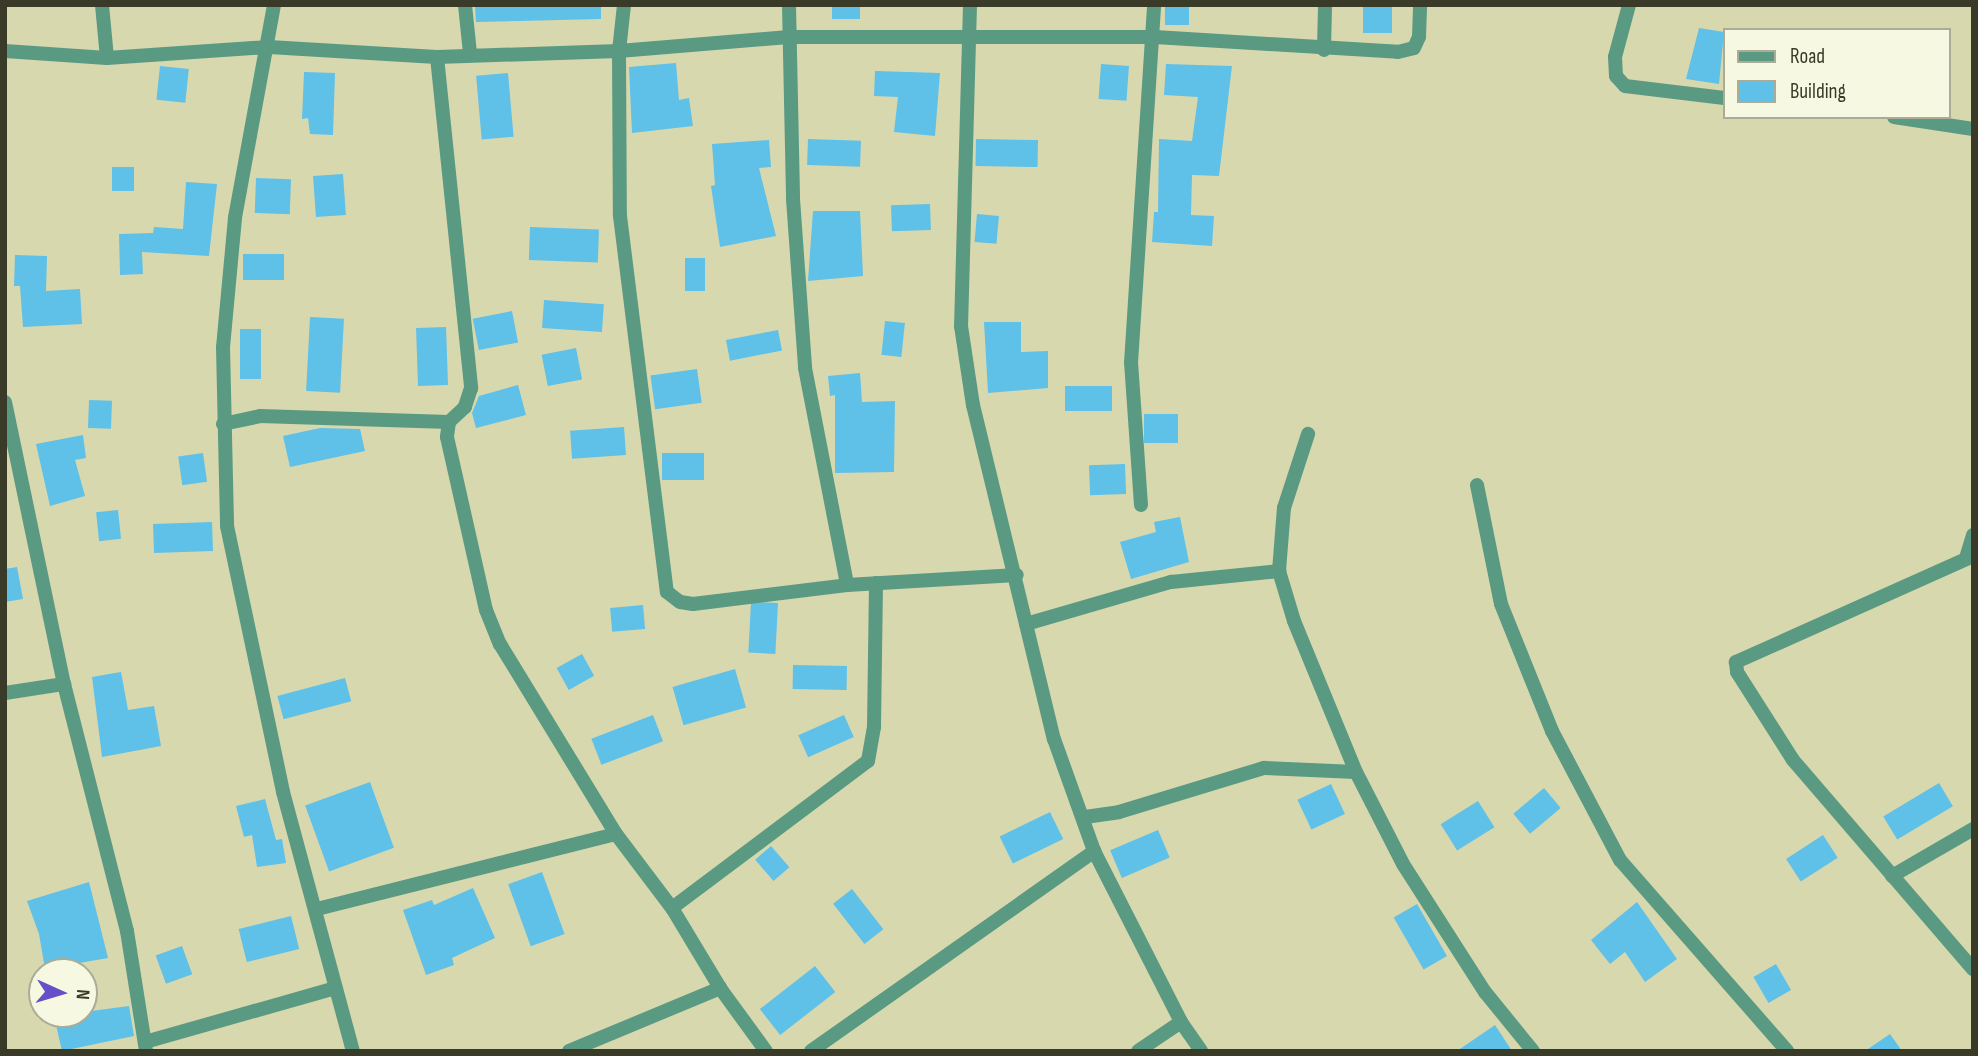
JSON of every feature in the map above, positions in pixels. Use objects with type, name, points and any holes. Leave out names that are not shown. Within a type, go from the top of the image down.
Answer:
[{"type":"street","points":[[102,5],[107,58]]},
{"type":"street","points":[[274,5],[270,47],[234,218],[223,347],[223,424],[228,526],[284,792],[353,1051]]},
{"type":"street","points":[[465,5],[470,53]]},
{"type":"street","points":[[624,5],[619,51],[620,216],[667,592],[680,602],[693,604],[847,585],[1017,575]]},
{"type":"street","points":[[789,5],[793,199],[805,368],[847,585]]},
{"type":"street","points":[[970,5],[961,326],[974,405],[1017,575],[1054,739],[1085,817],[1094,851],[1181,1021],[1201,1051]]},
{"type":"street","points":[[1141,505],[1131,363],[1155,37],[1154,5]]},
{"type":"street","points":[[1324,50],[1325,5]]},
{"type":"street","points":[[5,51],[107,58],[270,47],[437,57],[470,53],[619,51],[788,37],[1155,37],[1324,50],[1415,48],[1420,5]]},
{"type":"street","points":[[1629,5],[1615,57],[1616,76],[1625,86],[1722,98]]},
{"type":"street","points":[[437,57],[471,388],[465,407],[449,422],[447,438],[485,610],[500,644],[616,834],[672,908],[720,988],[766,1051]]},
{"type":"street","points":[[1907,119],[1973,129]]},
{"type":"street","points":[[5,402],[64,684],[127,931],[145,1046],[337,988]]},
{"type":"street","points":[[223,424],[260,416],[449,422]]},
{"type":"street","points":[[1308,434],[1284,508],[1279,571],[1294,621],[1356,772],[1403,864],[1485,992],[1533,1051]]},
{"type":"street","points":[[1477,485],[1501,604],[1552,731],[1620,860],[1787,1051]]},
{"type":"street","points":[[1973,535],[1970,557],[1839,620],[1742,656],[1736,662],[1737,673],[1793,760],[1973,969]]},
{"type":"street","points":[[1026,624],[1171,582],[1279,571]]},
{"type":"street","points":[[672,908],[867,761],[874,727],[876,583]]},
{"type":"street","points":[[5,693],[64,684]]},
{"type":"street","points":[[1085,817],[1119,812],[1264,768],[1356,772]]},
{"type":"street","points":[[1892,876],[1973,830]]},
{"type":"street","points":[[317,909],[616,834]]},
{"type":"street","points":[[811,1051],[1094,851]]},
{"type":"street","points":[[569,1051],[720,988]]},
{"type":"street","points":[[1138,1051],[1181,1021]]},
{"type":"building","points":[[475,5],[601,5],[601,19],[476,22]]},
{"type":"building","points":[[832,5],[860,5],[860,19],[832,19]]},
{"type":"building","points":[[1165,5],[1189,5],[1189,25],[1165,25]]},
{"type":"building","points":[[1363,5],[1392,5],[1392,33],[1363,33]]},
{"type":"building","points":[[1699,28],[1722,32],[1719,84],[1686,79]]},
{"type":"building","points":[[676,63],[679,100],[689,98],[693,126],[632,133],[629,67]]},
{"type":"building","points":[[1101,64],[1129,66],[1126,101],[1099,99]]},
{"type":"building","points":[[1166,64],[1232,66],[1219,176],[1192,175],[1191,215],[1214,216],[1212,246],[1152,242],[1154,212],[1158,212],[1159,139],[1192,141],[1198,97],[1164,95]]},
{"type":"building","points":[[160,66],[189,69],[185,103],[156,100]]},
{"type":"building","points":[[875,71],[940,73],[935,136],[894,132],[898,97],[874,96]]},
{"type":"building","points":[[304,72],[335,73],[333,135],[310,134],[308,118],[302,119]]},
{"type":"building","points":[[508,73],[514,137],[482,140],[476,76]]},
{"type":"building","points":[[808,139],[861,141],[860,167],[807,165]]},
{"type":"building","points":[[976,139],[1038,140],[1038,167],[976,166]]},
{"type":"building","points":[[769,140],[771,167],[759,168],[776,236],[720,247],[711,186],[715,185],[712,144]]},
{"type":"building","points":[[112,167],[134,167],[134,191],[112,191]]},
{"type":"building","points":[[343,174],[346,215],[316,217],[313,176]]},
{"type":"building","points":[[256,178],[291,179],[290,214],[255,213]]},
{"type":"building","points":[[186,182],[217,184],[209,256],[142,252],[143,274],[120,275],[119,234],[153,233],[154,227],[183,229]]},
{"type":"building","points":[[930,204],[931,230],[892,231],[891,205]]},
{"type":"building","points":[[813,211],[860,211],[863,276],[808,281]]},
{"type":"building","points":[[977,214],[999,216],[996,244],[975,242]]},
{"type":"building","points":[[530,227],[599,229],[598,262],[529,260]]},
{"type":"building","points":[[243,254],[284,254],[284,280],[243,280]]},
{"type":"building","points":[[15,255],[47,256],[46,291],[80,289],[82,324],[23,327],[20,286],[14,286]]},
{"type":"building","points":[[685,258],[705,258],[705,291],[685,291]]},
{"type":"building","points":[[544,300],[604,304],[602,332],[542,328]]},
{"type":"building","points":[[512,311],[518,342],[479,350],[473,319]]},
{"type":"building","points":[[310,317],[344,319],[340,393],[306,391]]},
{"type":"building","points":[[885,321],[905,323],[901,357],[881,355]]},
{"type":"building","points":[[984,322],[1021,322],[1021,352],[1048,351],[1048,388],[988,393]]},
{"type":"building","points":[[446,327],[448,385],[418,386],[416,328]]},
{"type":"building","points":[[240,329],[261,329],[261,379],[240,379]]},
{"type":"building","points":[[778,330],[782,351],[730,361],[726,340]]},
{"type":"building","points":[[576,348],[582,379],[548,386],[542,355]]},
{"type":"building","points":[[697,369],[702,403],[655,409],[650,376]]},
{"type":"building","points":[[860,373],[862,402],[895,401],[894,472],[835,473],[835,395],[830,396],[828,376]]},
{"type":"building","points":[[518,385],[526,415],[476,428],[472,413],[479,396]]},
{"type":"building","points":[[1065,386],[1112,386],[1112,411],[1065,411]]},
{"type":"building","points":[[89,400],[112,401],[111,429],[88,428]]},
{"type":"building","points":[[1144,414],[1178,414],[1178,443],[1144,443]]},
{"type":"building","points":[[624,427],[626,455],[572,459],[570,431]]},
{"type":"building","points":[[320,428],[360,429],[365,451],[290,467],[283,436]]},
{"type":"building","points":[[83,435],[86,458],[75,460],[85,496],[50,506],[36,444]]},
{"type":"building","points":[[203,453],[207,482],[182,485],[178,456]]},
{"type":"building","points":[[662,453],[704,453],[704,480],[662,480]]},
{"type":"building","points":[[1125,464],[1126,494],[1090,495],[1089,465]]},
{"type":"building","points":[[118,510],[121,539],[99,541],[96,512]]},
{"type":"building","points":[[1180,517],[1189,562],[1131,579],[1120,542],[1156,532],[1154,522]]},
{"type":"building","points":[[212,522],[213,551],[154,553],[153,524]]},
{"type":"building","points":[[17,567],[23,599],[5,602],[5,569]]},
{"type":"building","points":[[751,602],[778,603],[775,654],[748,653]]},
{"type":"building","points":[[643,605],[645,629],[612,632],[610,608]]},
{"type":"building","points":[[582,654],[594,676],[569,690],[557,668]]},
{"type":"building","points":[[793,665],[847,666],[847,690],[793,689]]},
{"type":"building","points":[[735,669],[746,707],[684,725],[673,687]]},
{"type":"building","points":[[121,672],[128,710],[154,706],[161,746],[102,757],[92,677]]},
{"type":"building","points":[[345,678],[351,701],[284,719],[277,696]]},
{"type":"building","points":[[653,715],[663,741],[601,765],[591,739]]},
{"type":"building","points":[[844,715],[854,737],[808,757],[798,735]]},
{"type":"building","points":[[370,782],[394,848],[329,871],[305,806]]},
{"type":"building","points":[[1939,783],[1953,806],[1897,840],[1883,816]]},
{"type":"building","points":[[1331,784],[1345,814],[1311,830],[1297,800]]},
{"type":"building","points":[[1544,788],[1561,808],[1530,834],[1513,814]]},
{"type":"building","points":[[265,799],[276,840],[282,839],[286,863],[257,867],[252,835],[244,837],[236,806]]},
{"type":"building","points":[[1478,801],[1494,827],[1457,851],[1441,824]]},
{"type":"building","points":[[1050,812],[1063,839],[1013,864],[1000,837]]},
{"type":"building","points":[[1158,830],[1170,858],[1122,878],[1110,850]]},
{"type":"building","points":[[1823,835],[1838,858],[1801,882],[1786,859]]},
{"type":"building","points":[[771,846],[789,867],[774,881],[755,860]]},
{"type":"building","points":[[542,872],[565,934],[531,946],[508,884]]},
{"type":"building","points":[[89,882],[108,958],[43,958],[39,934],[27,901]]},
{"type":"building","points":[[473,888],[495,938],[452,958],[454,965],[426,975],[403,910],[432,900],[434,905]]},
{"type":"building","points":[[852,889],[883,929],[864,944],[833,904]]},
{"type":"building","points":[[1637,902],[1677,959],[1645,982],[1625,952],[1610,964],[1591,940]]},
{"type":"building","points":[[1417,904],[1447,956],[1424,969],[1394,918]]},
{"type":"building","points":[[291,916],[299,949],[247,962],[239,929]]},
{"type":"building","points":[[182,946],[192,974],[166,984],[156,956]]},
{"type":"building","points":[[1776,964],[1791,990],[1768,1003],[1753,977]]},
{"type":"building","points":[[815,966],[835,992],[780,1035],[760,1009]]},
{"type":"building","points":[[129,1006],[134,1036],[62,1051],[57,1028],[98,1028],[98,1010]]},
{"type":"building","points":[[1495,1025],[1512,1051],[1457,1051]]},
{"type":"building","points":[[1890,1034],[1902,1051],[1865,1051]]}]
